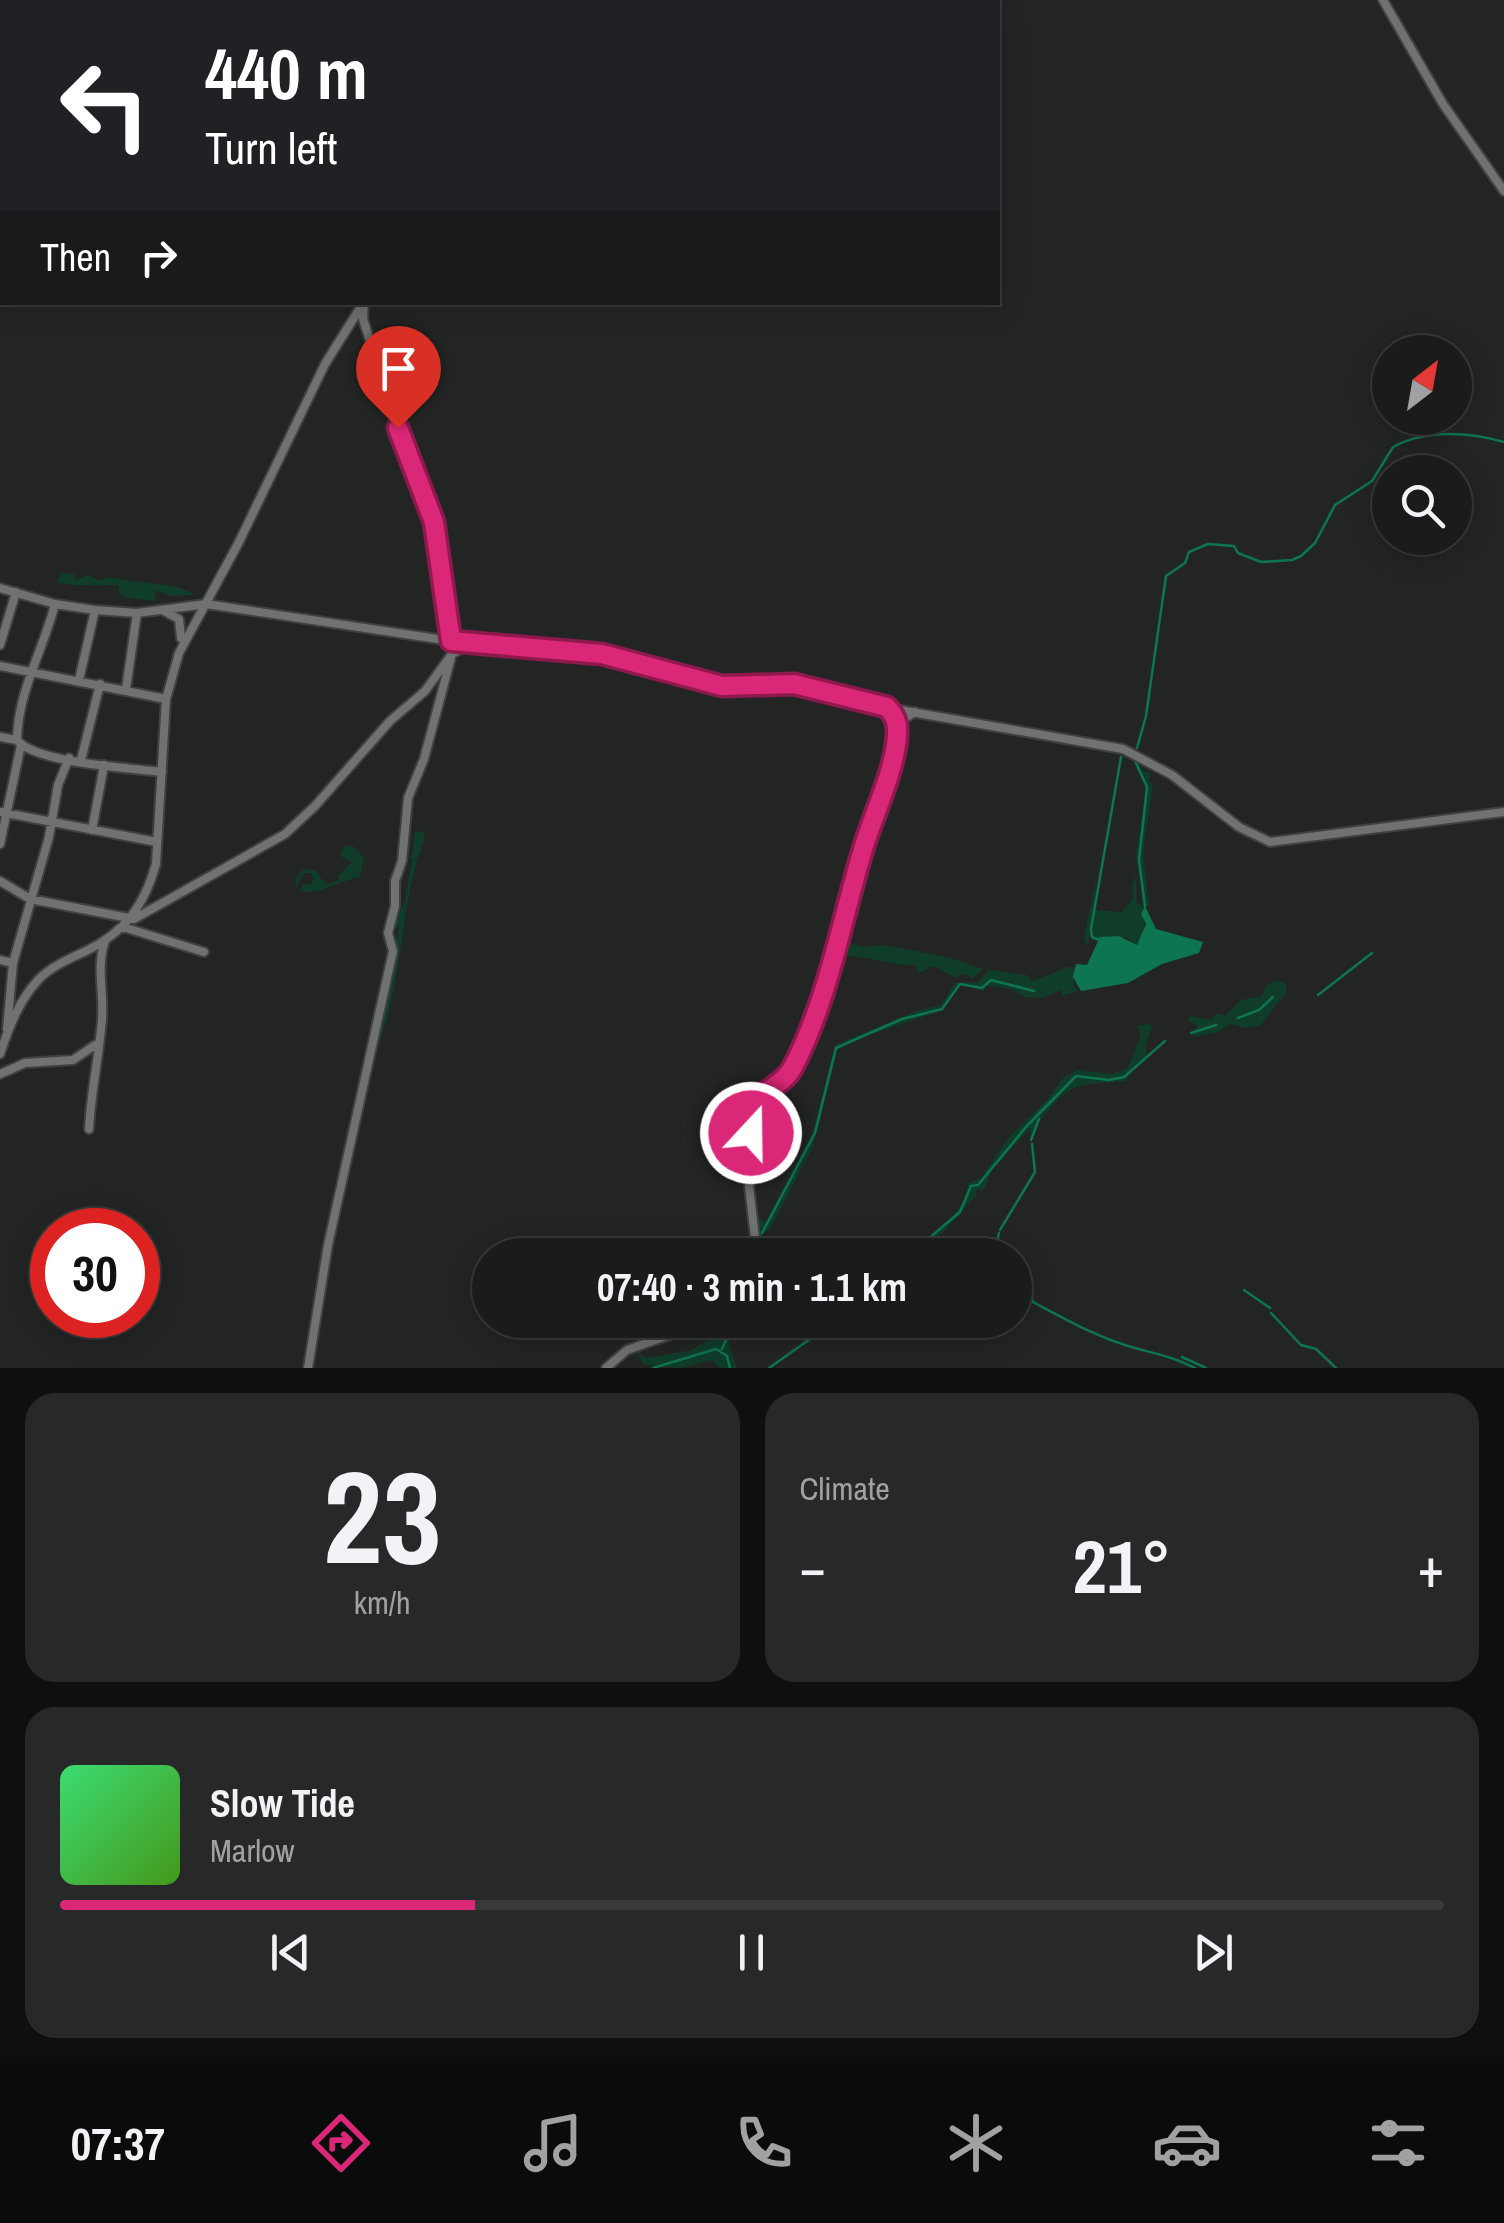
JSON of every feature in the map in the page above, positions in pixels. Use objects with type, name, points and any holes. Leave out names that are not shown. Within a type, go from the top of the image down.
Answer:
[{"type":"street","points":[[1383,0],[1442,104],[1504,190]]},
{"type":"street","points":[[134,919],[150,885],[157,842],[166,699],[181,647],[325,364],[362,305]]},
{"type":"street","points":[[308,1368],[328,1246],[393,951],[388,932],[395,906],[395,880],[402,861],[408,798],[424,758],[452,654],[427,498],[378,368],[363,319],[364,305]]},
{"type":"street","points":[[0,588],[95,610],[137,613],[206,604],[451,641],[602,654],[722,686],[794,684],[887,707],[1131,752],[1172,774],[1239,827],[1270,842],[1504,812]]},
{"type":"street","points":[[0,644],[16,592]]},
{"type":"street","points":[[0,844],[19,742],[19,707],[56,604]]},
{"type":"street","points":[[79,680],[95,610]]},
{"type":"street","points":[[162,610],[179,619],[181,647]]},
{"type":"street","points":[[126,689],[137,613]]},
{"type":"street","points":[[0,1054],[23,998],[40,978],[55,966],[105,941],[120,927],[285,834],[390,721],[425,691],[452,654],[473,642]]},
{"type":"street","points":[[0,666],[166,699]]},
{"type":"street","points":[[81,760],[100,684]]},
{"type":"street","points":[[887,707],[898,730]]},
{"type":"street","points":[[755,1238],[749,1186],[758,1148],[749,1126],[752,1106],[757,1097],[785,1078],[799,1054],[834,956],[898,730],[915,712]]},
{"type":"street","points":[[0,736],[68,758],[162,772]]},
{"type":"street","points":[[7,1034],[14,963],[68,758]]},
{"type":"street","points":[[92,830],[104,765]]},
{"type":"street","points":[[3,813],[157,842]]},
{"type":"street","points":[[0,881],[30,899],[134,919]]},
{"type":"street","points":[[120,927],[204,952]]},
{"type":"street","points":[[88,1129],[103,995],[100,957],[105,941]]},
{"type":"street","points":[[0,960],[14,963]]},
{"type":"street","points":[[0,1074],[25,1063],[73,1060],[98,1041]]},
{"type":"street","points":[[606,1368],[627,1350],[661,1338]]},
{"type":"shaded area","points":[[62,573],[74,574],[76,580],[88,575],[101,581],[109,577],[164,585],[195,595],[171,596],[156,590],[155,601],[126,598],[118,585],[56,582]]},
{"type":"shaded area","points":[[1135,761],[1144,772],[1150,772],[1149,781],[1153,784],[1143,852],[1149,906],[1145,906],[1143,937],[1136,946],[1127,937],[1097,940],[1090,934],[1088,946],[1084,938],[1096,880],[1094,910],[1122,912],[1133,898],[1136,876],[1137,903],[1143,907],[1136,854],[1147,787]]},
{"type":"shaded area","points":[[422,831],[425,837],[410,888],[393,993],[378,1044],[399,925],[395,930],[391,925],[399,900],[399,913],[405,901],[412,860],[408,855],[412,856],[415,832]]},
{"type":"shaded area","points":[[344,846],[353,846],[364,858],[360,876],[318,891],[300,892],[303,884],[310,885],[314,879],[311,873],[304,873],[296,888],[296,876],[305,868],[316,871],[326,885],[339,880],[338,876],[352,862],[340,856]]},
{"type":"shaded area","points":[[1145,906],[1156,929],[1203,942],[1199,953],[1162,964],[1128,983],[1081,991],[1073,977],[1076,964],[1087,965],[1100,937],[1119,936],[1137,945],[1146,924],[1141,914]]},
{"type":"shaded area","points":[[846,941],[861,947],[883,945],[948,957],[983,969],[973,978],[962,974],[957,978],[933,966],[918,974],[916,965],[838,957]]},
{"type":"shaded area","points":[[1074,967],[1074,987],[1079,991],[1061,996],[1062,990],[1042,998],[1024,997],[1006,988],[986,986],[984,991],[960,984],[943,1010],[839,1045],[812,1149],[771,1227],[760,1237],[758,1217],[766,1222],[813,1132],[835,1045],[916,1011],[941,1005],[955,983],[978,982],[989,970],[1027,975],[1033,981]]},
{"type":"shaded area","points":[[1277,980],[1286,984],[1286,993],[1260,1026],[1230,1024],[1218,1032],[1194,1037],[1197,1025],[1189,1021],[1190,1016],[1211,1020],[1217,1013],[1225,1016],[1241,1000],[1262,996],[1267,985]]},
{"type":"shaded area","points":[[1153,1025],[1145,1046],[1147,1054],[1125,1081],[1081,1086],[1065,1094],[1036,1125],[1031,1140],[1030,1128],[991,1171],[984,1190],[976,1190],[977,1196],[936,1238],[928,1238],[961,1205],[968,1183],[981,1178],[1009,1137],[1064,1077],[1078,1070],[1111,1074],[1127,1069],[1141,1036],[1137,1026]]},
{"type":"shaded area","points":[[730,1338],[737,1368],[721,1368],[711,1360],[681,1368],[644,1365],[638,1353],[641,1347],[639,1352],[645,1358],[689,1351],[707,1341]]},
{"type":"waterway","points":[[1137,748],[1146,716],[1166,576],[1185,563],[1189,552],[1208,544],[1234,546],[1238,553],[1261,562],[1292,560],[1315,543],[1335,505],[1372,481],[1393,447],[1419,437],[1448,434],[1504,442]]},
{"type":"waterway","points":[[1099,940],[1092,937],[1091,929],[1121,757]]},
{"type":"waterway","points":[[1135,761],[1147,787],[1139,860],[1145,906]]},
{"type":"waterway","points":[[1318,995],[1372,953]]},
{"type":"waterway","points":[[762,1233],[815,1133],[836,1048],[902,1019],[942,1009],[960,984],[982,988],[991,980],[1034,991]]},
{"type":"waterway","points":[[1238,1018],[1259,1010],[1273,997]]},
{"type":"waterway","points":[[1191,1033],[1216,1025]]},
{"type":"waterway","points":[[929,1238],[960,1212],[971,1186],[978,1185],[1026,1127],[1076,1076],[1109,1080],[1124,1077],[1165,1041]]},
{"type":"waterway","points":[[1031,1140],[1039,1119]]},
{"type":"waterway","points":[[1000,1230],[1035,1172],[1032,1144]]},
{"type":"waterway","points":[[998,1238],[999,1233]]},
{"type":"waterway","points":[[1244,1290],[1270,1308]]},
{"type":"waterway","points":[[1032,1299],[1096,1334],[1195,1368]]},
{"type":"waterway","points":[[1271,1313],[1301,1345],[1316,1349],[1336,1368]]},
{"type":"waterway","points":[[722,1349],[727,1338]]},
{"type":"waterway","points":[[769,1368],[812,1338]]},
{"type":"waterway","points":[[653,1368],[716,1349],[727,1356],[730,1368]]},
{"type":"waterway","points":[[1182,1357],[1206,1368]]},
{"type":"route","points":[[398,428],[434,522],[451,641],[617,656],[722,686],[794,684],[887,707],[893,715],[898,730],[834,956],[791,1071],[757,1097],[752,1106],[751,1133]]}]
